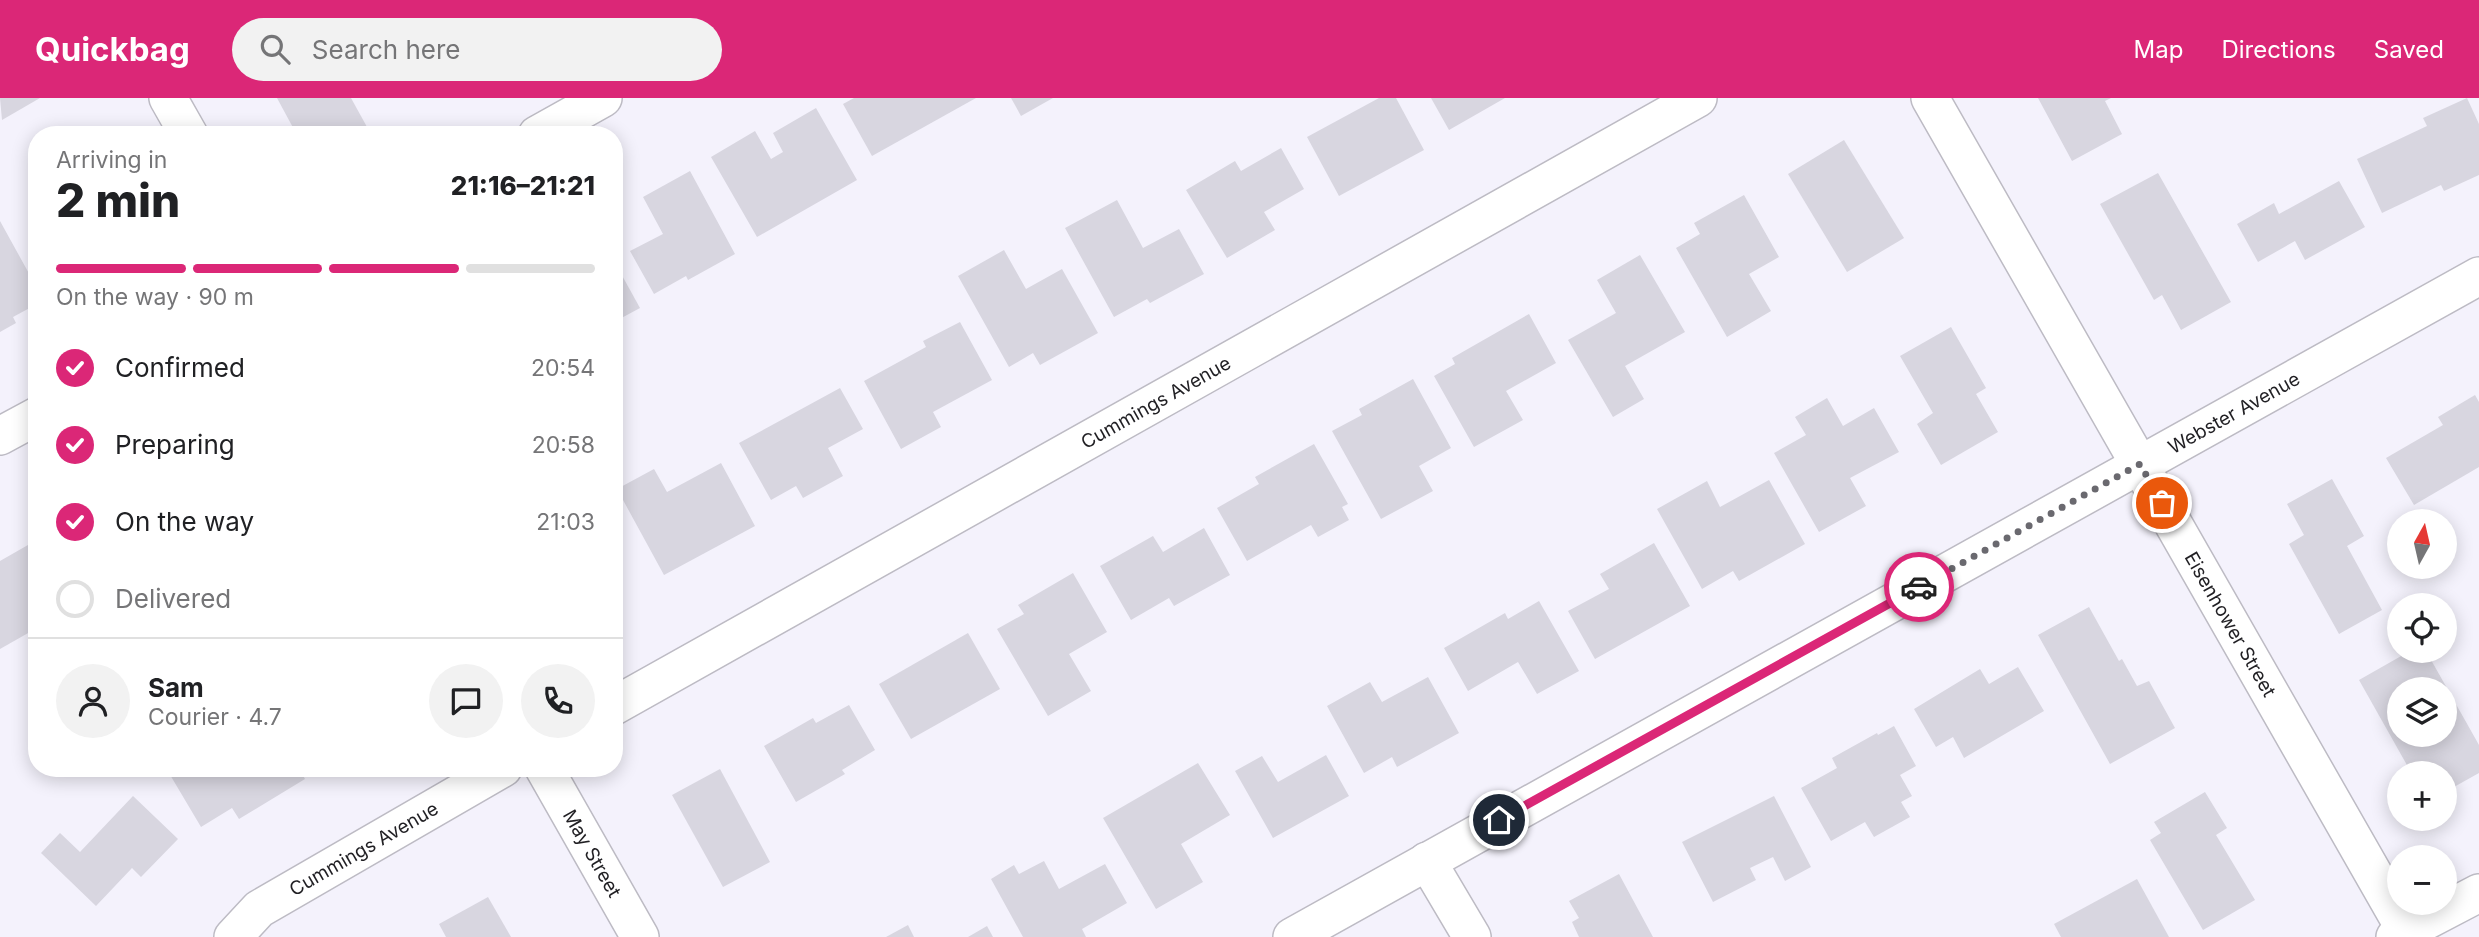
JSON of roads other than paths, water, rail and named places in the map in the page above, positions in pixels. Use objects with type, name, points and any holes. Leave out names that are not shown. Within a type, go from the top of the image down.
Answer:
[{"type":"street","points":[[168,98],[183,126]]},
{"type":"street","points":[[553,126],[603,98]]},
{"type":"street","name":"Cummings Avenue","points":[[623,701],[1698,98]]},
{"type":"street","name":"Eisenhower Street","points":[[1930,98],[2140,464],[2400,934]]},
{"type":"street","name":"Webster Avenue","points":[[1292,937],[2479,276]]},
{"type":"street","points":[[0,436],[28,421]]},
{"type":"street","name":"Cummings Avenue","points":[[233,937],[260,909],[487,777]]},
{"type":"street","name":"May Street","points":[[549,777],[639,937]]},
{"type":"street","points":[[1427,861],[1472,937]]},
{"type":"street","points":[[2400,934],[2479,893]]}]
